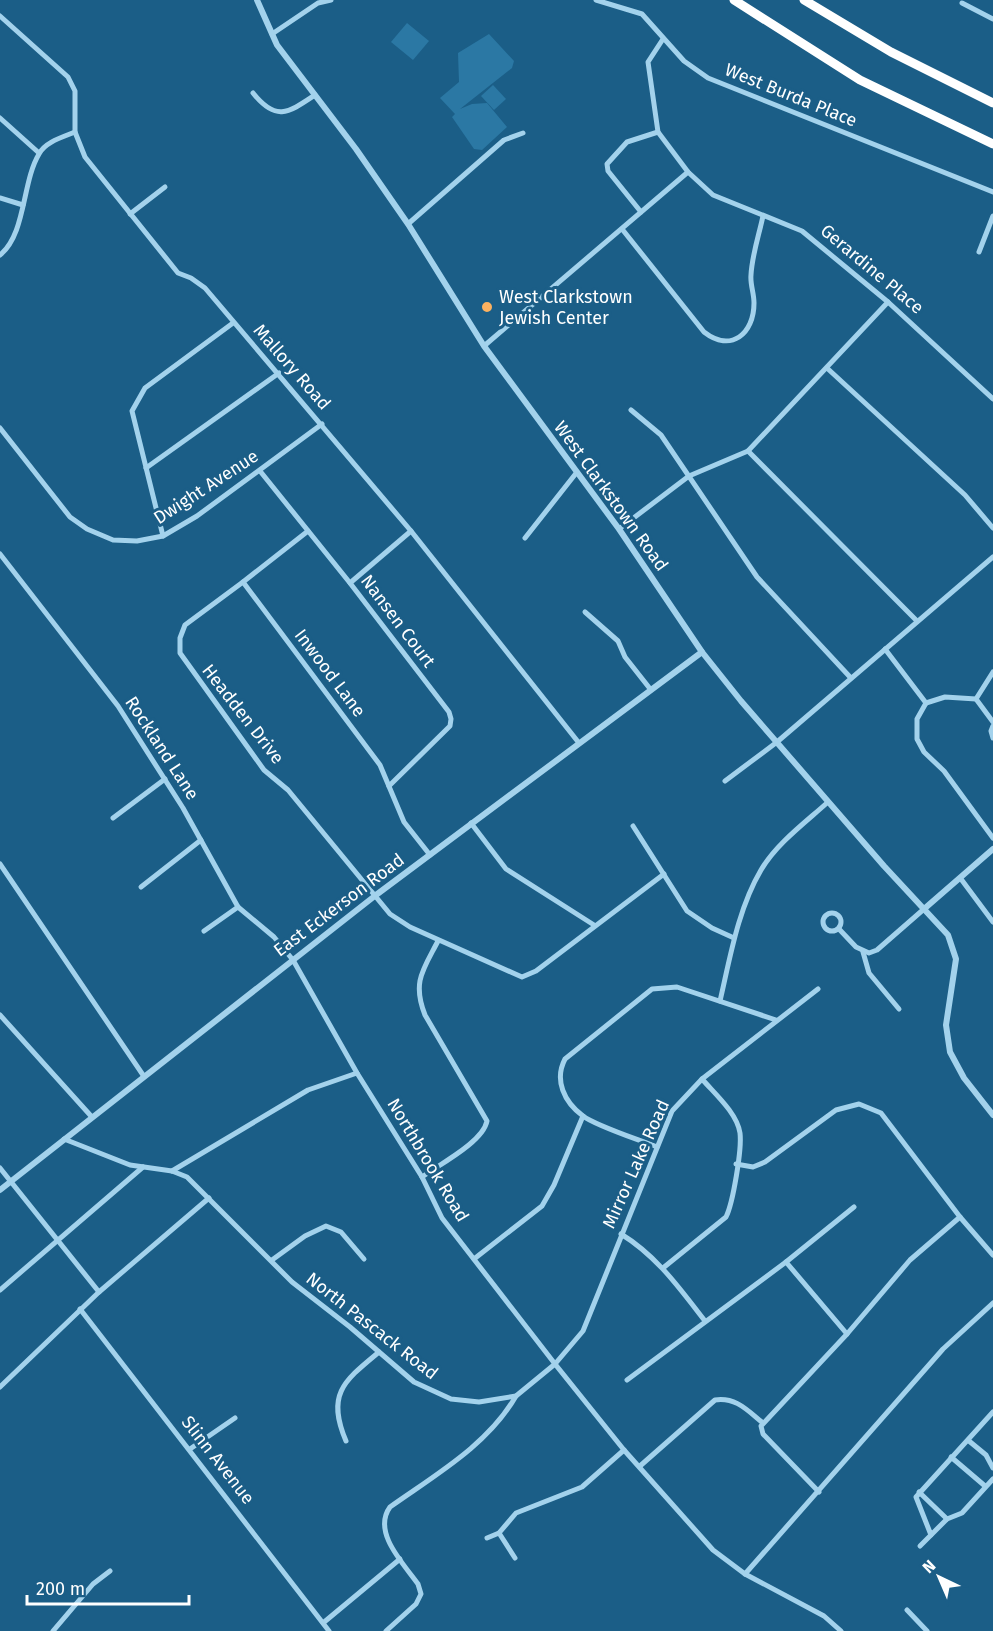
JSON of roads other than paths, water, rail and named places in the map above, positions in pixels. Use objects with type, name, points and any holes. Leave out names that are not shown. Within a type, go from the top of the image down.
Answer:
[{"type":"highway","points":[[734,0],[860,80],[993,144]]},
{"type":"highway","points":[[804,0],[891,52],[993,103]]},
{"type":"street","name":"West Clarkstown Road","points":[[257,0],[281,50],[408,224],[484,346],[619,529],[702,652],[828,802],[948,935],[955,953],[955,972],[946,1025],[950,1052],[964,1078],[993,1115]]},
{"type":"street","points":[[272,34],[317,1],[331,0]]},
{"type":"street","name":"West Burda Place","points":[[596,0],[642,14],[684,62],[708,78],[993,192]]},
{"type":"street","points":[[962,3],[993,19]]},
{"type":"street","name":"Mallory Road","points":[[0,16],[68,77],[75,91],[75,132],[85,158],[178,273],[205,288],[322,424],[411,531],[579,744]]},
{"type":"street","name":"Gerardine Place","points":[[663,39],[648,62],[658,132],[688,172],[713,195],[802,231],[888,302],[993,399]]},
{"type":"street","points":[[253,93],[268,110],[284,112],[315,94]]},
{"type":"street","points":[[0,118],[39,153]]},
{"type":"street","points":[[0,255],[12,240],[39,153],[54,141],[75,132]]},
{"type":"street","points":[[642,212],[608,171],[608,164],[627,142],[658,132]]},
{"type":"street","points":[[408,224],[504,140],[523,133]]},
{"type":"street","points":[[484,346],[688,172]]},
{"type":"street","points":[[130,214],[165,187]]},
{"type":"street","points":[[0,198],[22,205]]},
{"type":"street","points":[[622,229],[704,332],[716,342],[734,341],[749,328],[754,303],[751,276],[763,216]]},
{"type":"street","points":[[979,252],[993,216]]},
{"type":"street","points":[[619,529],[689,476],[748,451],[828,369],[888,302]]},
{"type":"street","points":[[163,536],[132,411],[136,400],[145,388],[233,323]]},
{"type":"street","points":[[828,369],[965,495],[993,528]]},
{"type":"street","points":[[146,468],[279,374]]},
{"type":"street","points":[[631,410],[661,435],[757,578],[850,677]]},
{"type":"street","name":"Dwight Avenue","points":[[0,428],[70,517],[87,529],[113,540],[137,541],[163,536],[260,471],[322,424]]},
{"type":"street","points":[[748,451],[916,620]]},
{"type":"street","name":"Nansen Court","points":[[260,471],[350,583],[451,719],[450,726],[389,786]]},
{"type":"street","points":[[525,538],[577,472]]},
{"type":"street","points":[[243,582],[308,531]]},
{"type":"street","points":[[350,583],[411,531]]},
{"type":"street","name":"Rockland Lane","points":[[0,554],[118,706],[165,779],[238,907],[274,937],[293,960]]},
{"type":"street","points":[[724,781],[777,742],[993,556]]},
{"type":"street","name":"Inwood Lane","points":[[243,582],[380,765],[405,822],[430,855]]},
{"type":"street","name":"Headden Drive","points":[[243,582],[185,625],[180,638],[180,652],[264,770],[288,790],[398,920],[438,941],[522,977],[536,971],[594,925]]},
{"type":"street","points":[[585,612],[618,641],[625,657],[651,690]]},
{"type":"street","points":[[885,649],[926,703]]},
{"type":"street","name":"East Eckerson Road","points":[[0,1190],[143,1075],[376,895],[702,652]]},
{"type":"street","points":[[976,699],[993,672]]},
{"type":"street","points":[[976,699],[958,700],[945,697],[926,703],[917,719],[917,739],[924,752],[944,771],[993,838]]},
{"type":"street","points":[[976,699],[993,724],[991,731],[993,738]]},
{"type":"street","points":[[113,818],[165,779]]},
{"type":"street","points":[[720,1001],[734,938],[761,869],[784,842],[828,802]]},
{"type":"street","points":[[471,823],[506,868],[594,925],[664,874]]},
{"type":"street","points":[[633,826],[687,911],[712,928],[734,938]]},
{"type":"street","points":[[141,887],[201,840]]},
{"type":"street","points":[[863,952],[869,953],[877,950],[993,849]]},
{"type":"street","points":[[0,864],[143,1075]]},
{"type":"street","points":[[0,881],[8,876]]},
{"type":"street","points":[[961,879],[993,922]]},
{"type":"street","points":[[204,931],[238,907]]},
{"type":"street","points":[[839,929],[863,952],[869,973],[899,1010]]},
{"type":"street","points":[[422,1177],[476,1139],[485,1130],[487,1121],[425,1015],[418,997],[418,981],[438,941]]},
{"type":"street","name":"Northbrook Road","points":[[293,960],[357,1073],[422,1177],[442,1218],[555,1364]]},
{"type":"street","points":[[657,1147],[583,1116],[566,1096],[559,1080],[559,1071],[566,1059],[652,989],[677,987],[776,1020]]},
{"type":"street","name":"Mirror Lake Road","points":[[555,1364],[583,1331],[672,1111],[702,1079],[818,988]]},
{"type":"street","points":[[0,1016],[91,1116]]},
{"type":"street","points":[[172,1171],[308,1090],[357,1073]]},
{"type":"street","points":[[663,1268],[726,1217],[731,1206],[740,1133],[731,1113],[702,1079]]},
{"type":"street","points":[[736,1164],[753,1167],[765,1162],[836,1110],[859,1104],[881,1113],[960,1217],[993,1255]]},
{"type":"street","points":[[474,1259],[542,1206],[554,1185],[583,1116]]},
{"type":"street","name":"North Pascack Road","points":[[64,1139],[114,1160],[172,1171],[188,1177],[292,1282],[414,1382],[451,1399],[478,1401],[516,1396]]},
{"type":"street","points":[[0,1290],[143,1167]]},
{"type":"street","points":[[0,1168],[99,1292]]},
{"type":"street","points":[[0,1387],[99,1292],[208,1198]]},
{"type":"street","points":[[627,1380],[786,1262],[854,1207]]},
{"type":"street","points":[[819,1492],[763,1434],[761,1426],[847,1334],[910,1260],[960,1217]]},
{"type":"street","points":[[272,1260],[305,1236],[326,1226],[341,1232],[364,1260]]},
{"type":"street","points":[[621,1234],[643,1247],[663,1268],[705,1321]]},
{"type":"street","points":[[786,1262],[847,1334]]},
{"type":"street","points":[[745,1574],[943,1349],[993,1303]]},
{"type":"street","name":"Slinn Avenue","points":[[80,1310],[329,1631]]},
{"type":"street","points":[[346,1441],[336,1414],[339,1398],[349,1378],[379,1352]]},
{"type":"street","points":[[386,1631],[416,1604],[421,1594],[418,1584],[384,1531],[382,1518],[390,1508],[477,1444],[505,1417],[516,1396],[555,1364],[624,1450],[713,1550],[745,1574],[824,1616],[841,1631]]},
{"type":"street","points":[[640,1466],[715,1400],[727,1398],[739,1403],[763,1423]]},
{"type":"street","points":[[931,1535],[917,1505],[916,1497],[993,1412]]},
{"type":"street","points":[[190,1449],[235,1419]]},
{"type":"street","points":[[969,1441],[986,1455],[993,1468]]},
{"type":"street","points":[[487,1538],[499,1533],[516,1513],[582,1487],[624,1450]]},
{"type":"street","points":[[951,1456],[985,1486]]},
{"type":"street","points":[[920,1546],[946,1519],[962,1513],[993,1479]]},
{"type":"street","points":[[919,1492],[946,1519]]},
{"type":"street","points":[[499,1533],[515,1558]]},
{"type":"street","points":[[323,1623],[400,1559]]},
{"type":"street","points":[[53,1631],[93,1584],[110,1571]]},
{"type":"street","points":[[907,1610],[927,1631]]},
{"type":"place","name":"West Clarkstown Jewish Center","points":[[487,307]]}]
